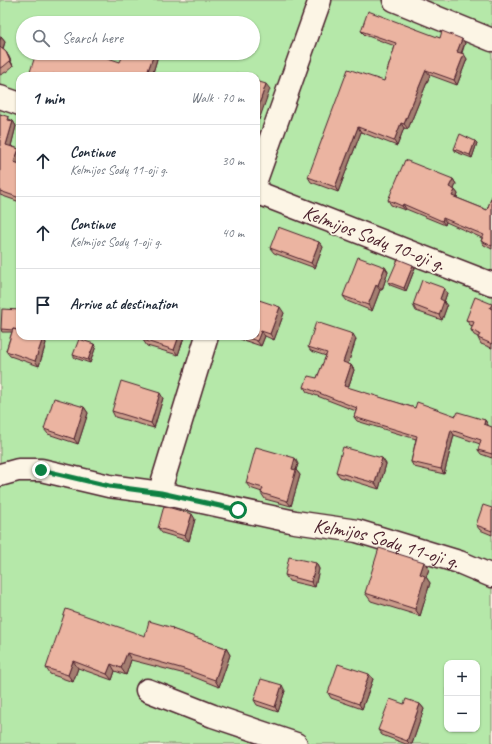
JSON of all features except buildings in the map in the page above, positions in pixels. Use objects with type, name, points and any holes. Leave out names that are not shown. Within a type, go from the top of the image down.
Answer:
[{"type":"street","points":[[260,169],[320,0]]},
{"type":"street","points":[[394,0],[492,40]]},
{"type":"street","points":[[0,97],[16,103]]},
{"type":"street","name":"Kelmijos Sodų 10-oji g.","points":[[260,194],[492,284]]},
{"type":"street","points":[[161,493],[163,480],[206,340]]},
{"type":"street","name":"Kelmijos Sodų 11-oji g.","points":[[0,475],[18,470],[41,470],[109,486],[161,493],[295,522],[356,531],[459,562],[492,576]]},
{"type":"street","points":[[147,690],[213,716],[296,744]]},
{"type":"green space","points":[[0,0],[492,0],[492,744],[0,744]]},
{"type":"route","points":[[41,470],[109,486],[161,493],[196,502],[238,510]]}]
